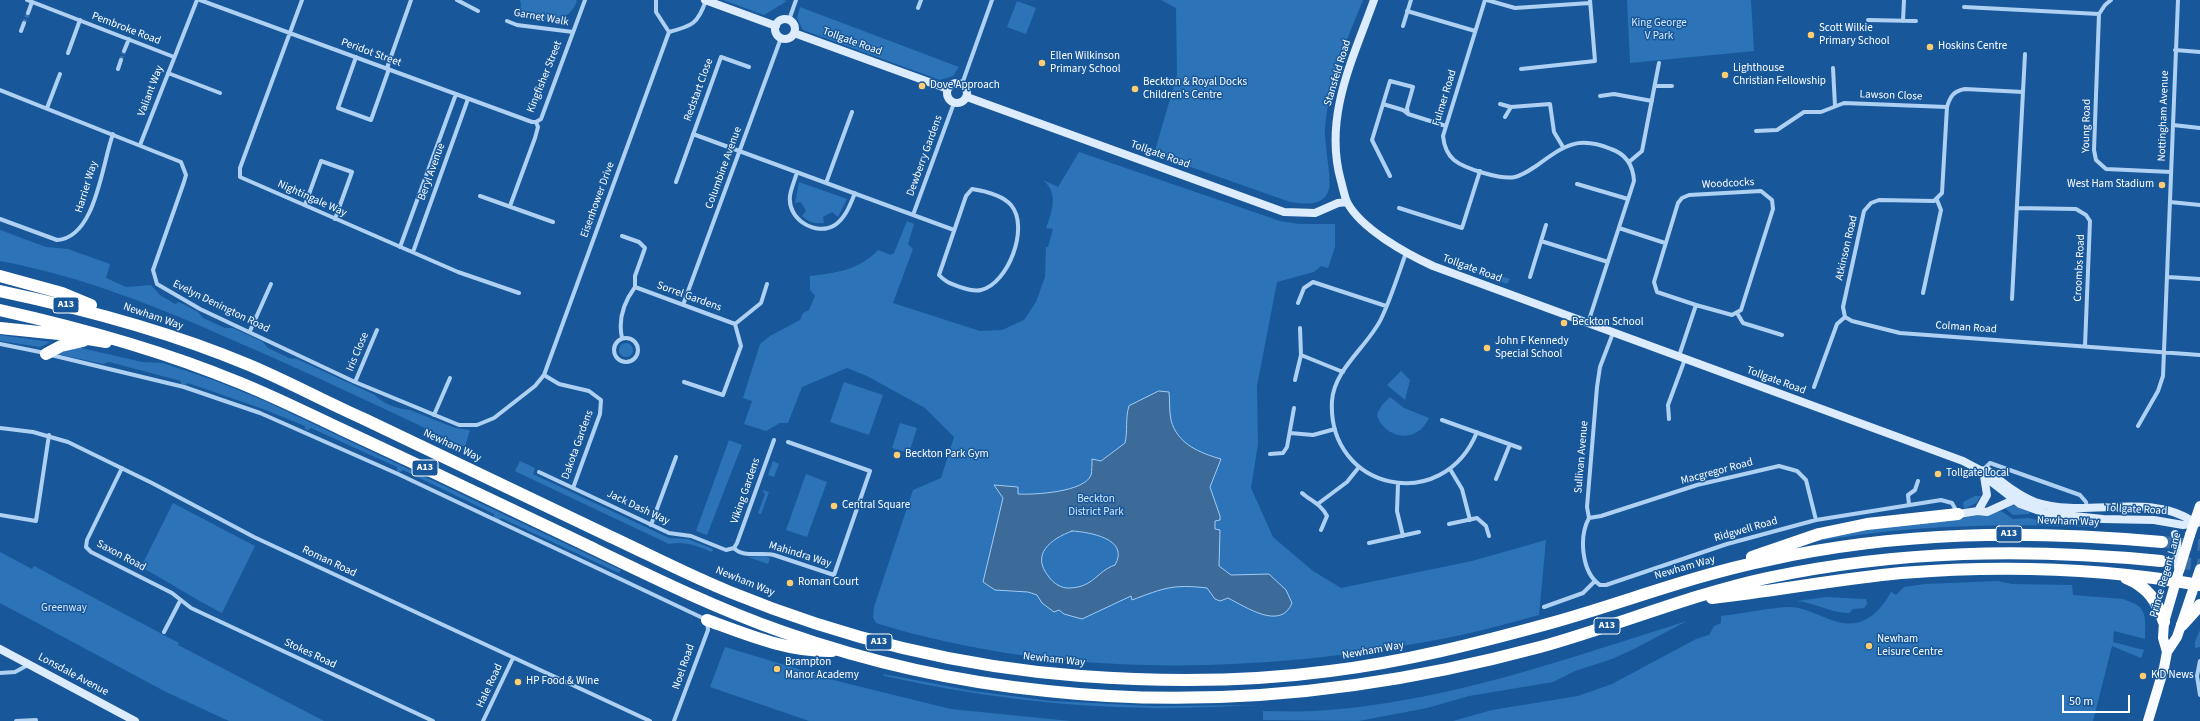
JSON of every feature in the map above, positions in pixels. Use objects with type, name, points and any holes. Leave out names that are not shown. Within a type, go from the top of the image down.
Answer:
[{"type":"highway","points":[[0,276],[62,293],[131,322]]},
{"type":"highway","name":"Newham Way","points":[[0,291],[80,308],[131,322],[247,364],[730,592],[836,630],[926,654],[1025,671],[1133,679],[1262,678],[1330,671],[1463,647],[1557,622],[1680,583],[1762,561],[1809,552],[1905,539],[1960,535],[2048,534],[2162,542]]},
{"type":"highway","name":"A13","points":[[0,310],[139,345],[240,383],[634,568],[730,611],[782,632],[842,651],[914,670],[971,681],[1047,691],[1128,698],[1190,698],[1305,691],[1367,683],[1471,664],[1540,646],[1674,604],[1766,579],[1851,564],[1907,557],[2000,552],[2048,552],[2161,561]]},
{"type":"highway","name":"A13","points":[[0,328],[59,334],[88,340],[139,345]]},
{"type":"highway","name":"A13","points":[[46,354],[61,346],[88,340]]},
{"type":"highway","points":[[1680,583],[1819,534],[1867,524],[1958,514]]},
{"type":"highway","name":"A13","points":[[1674,604],[1900,573],[1981,568],[2119,575],[2178,575],[2198,578]]},
{"type":"highway","name":"A13","points":[[2119,575],[2146,589],[2158,605],[2164,622]]},
{"type":"highway","points":[[2182,625],[2200,605]]},
{"type":"highway","points":[[707,620],[767,642],[810,652],[842,651]]},
{"type":"main road","name":"Prince Regent Lane","points":[[2167,652],[2163,638],[2164,622],[2190,535],[2197,523],[2200,506]]},
{"type":"main road","name":"Prince Regent Lane","points":[[2148,721],[2167,652],[2174,643],[2182,625],[2198,578]]},
{"type":"street","name":"Pembroke Road","points":[[27,0],[174,57]]},
{"type":"street","name":"Valiant Way","points":[[140,145],[197,0]]},
{"type":"street","name":"Peridot Street","points":[[200,0],[468,99],[536,122]]},
{"type":"street","points":[[290,33],[302,0]]},
{"type":"street","points":[[356,57],[338,108],[372,120],[411,0]]},
{"type":"street","points":[[457,0],[478,11]]},
{"type":"street","name":"Kingfisher Street","points":[[510,206],[535,138],[538,127],[536,122],[541,119],[585,0]]},
{"type":"street","points":[[656,0],[656,12],[669,32],[690,26],[698,19],[706,0],[776,26]]},
{"type":"street","points":[[788,20],[796,0]]},
{"type":"street","points":[[918,8],[921,0]]},
{"type":"street","points":[[962,84],[992,0]]},
{"type":"street","name":"Stansfeld Road","points":[[1347,202],[1337,167],[1334,144],[1335,120],[1350,64],[1374,0]]},
{"type":"street","points":[[1403,26],[1410,0]]},
{"type":"street","points":[[1486,0],[1515,8],[1590,1],[1595,61],[1521,69]]},
{"type":"street","name":"Fulmer Road","points":[[1486,0],[1443,136],[1444,145],[1448,154],[1462,166],[1500,177],[1516,177],[1563,147],[1579,142],[1594,143],[1620,152],[1629,162]]},
{"type":"street","points":[[1903,21],[1904,0]]},
{"type":"street","points":[[1964,7],[2099,14],[2111,0]]},
{"type":"street","name":"Nottingham Avenue","points":[[2165,352],[2178,0]]},
{"type":"street","points":[[28,13],[32,2]]},
{"type":"street","points":[[1407,11],[1475,31]]},
{"type":"street","name":"Young Road","points":[[2099,14],[2094,150],[2096,160],[2101,166],[2110,170],[2171,172]]},
{"type":"street","points":[[776,26],[784,19],[788,20]]},
{"type":"street","points":[[68,53],[80,20]]},
{"type":"street","points":[[776,26],[777,35],[786,39],[794,34],[795,28],[788,20]]},
{"type":"street","points":[[1868,20],[1916,22]]},
{"type":"street","name":"Garnet Walk","points":[[507,21],[517,25],[573,32]]},
{"type":"street","points":[[21,31],[24,23]]},
{"type":"street","name":"Eisenhower Drive","points":[[544,375],[669,32]]},
{"type":"street","name":"Nightingale Way","points":[[290,33],[239,173],[244,179],[458,272],[519,293]]},
{"type":"street","name":"Tollgate Road","points":[[794,34],[948,89]]},
{"type":"street","name":"Columbine Avenue","points":[[683,305],[781,38]]},
{"type":"street","points":[[124,51],[129,40]]},
{"type":"street","points":[[2175,50],[2200,52]]},
{"type":"street","points":[[2012,299],[2025,54]]},
{"type":"street","name":"Redstart Close","points":[[676,182],[721,57],[749,67]]},
{"type":"street","points":[[118,69],[121,60]]},
{"type":"street","points":[[1588,324],[1634,181],[1633,170],[1629,162],[1642,150],[1659,63]]},
{"type":"street","points":[[1833,68],[1835,106]]},
{"type":"street","points":[[168,73],[220,93]]},
{"type":"street","points":[[47,108],[60,74]]},
{"type":"street","points":[[1390,176],[1372,140],[1390,81],[1413,88],[1407,108],[1408,114]]},
{"type":"street","points":[[956,83],[962,84],[968,92],[967,97],[959,104],[954,103],[949,100],[947,95],[948,89],[956,83]]},
{"type":"street","points":[[1655,86],[1672,86]]},
{"type":"street","name":"Evelyn Denington Road","points":[[0,90],[181,162],[186,175],[153,270],[158,284],[200,310],[250,331],[355,382],[459,425],[470,426],[486,422],[499,414],[534,386],[544,375]]},
{"type":"street","points":[[1923,293],[1941,210],[1937,200],[1943,189],[1947,107],[1950,97],[1960,90],[2023,92]]},
{"type":"street","name":"Beryl Avenue","points":[[400,247],[456,94]]},
{"type":"street","points":[[1600,96],[1614,94],[1652,101]]},
{"type":"street","name":"Tollgate Road","points":[[967,97],[1284,212],[1315,213],[1338,203],[1347,202],[1383,238],[1406,254],[1588,324],[1971,464],[2013,500],[2028,509],[2045,514],[2160,521],[2183,525],[2197,523]]},
{"type":"street","name":"Beryl Avenue","points":[[413,252],[468,99]]},
{"type":"street","name":"Dewberry Gardens","points":[[913,215],[954,103]]},
{"type":"street","name":"Lawson Close","points":[[1756,131],[1777,130],[1804,112],[1821,112],[1835,106],[1856,103],[1947,107]]},
{"type":"street","points":[[1383,104],[1446,126]]},
{"type":"street","points":[[1500,104],[1511,107],[1550,104],[1554,132],[1563,147]]},
{"type":"street","points":[[1505,117],[1511,107]]},
{"type":"street","points":[[826,183],[852,112]]},
{"type":"street","points":[[2173,126],[2200,128]]},
{"type":"street","name":"Harrier Way","points":[[0,219],[57,240],[65,238],[82,227],[95,198],[113,134]]},
{"type":"street","name":"Redstart Close","points":[[693,134],[954,230]]},
{"type":"street","points":[[305,205],[321,161],[352,172],[335,218]]},
{"type":"street","points":[[1399,208],[1462,228],[1480,171]]},
{"type":"street","points":[[797,172],[790,197],[791,208],[798,219],[810,227],[824,229],[835,225],[849,208],[855,194]]},
{"type":"street","points":[[1577,184],[1628,199]]},
{"type":"street","points":[[972,189],[1004,199],[1012,206],[1017,215],[1018,234],[1014,252],[1009,265],[1001,277],[990,287],[980,291],[969,290],[944,281],[939,275],[954,230],[966,196],[972,189]]},
{"type":"street","name":"Woodcocks","points":[[1761,191],[1769,196],[1774,204],[1741,310],[1736,313],[1726,314],[1696,305],[1663,295],[1657,292],[1654,287],[1665,243],[1678,203],[1682,198],[1689,195],[1761,191]]},
{"type":"street","points":[[480,196],[553,222]]},
{"type":"street","name":"Atkinson Road","points":[[1845,317],[1843,307],[1864,211],[1870,203],[1879,200],[1937,200]]},
{"type":"street","points":[[2170,202],[2200,205]]},
{"type":"street","name":"Croombs Road","points":[[2017,208],[2076,209],[2086,215],[2090,221],[2085,346]]},
{"type":"street","points":[[1530,277],[1546,225]]},
{"type":"street","points":[[1618,228],[1665,243]]},
{"type":"street","points":[[622,236],[639,242],[644,248],[635,276],[635,287],[630,294],[619,325],[622,338]]},
{"type":"street","points":[[1541,241],[1608,262]]},
{"type":"street","points":[[1406,254],[1386,306],[1374,330],[1343,372],[1332,399],[1335,430],[1342,448],[1359,468],[1375,477],[1398,484],[1426,481],[1440,477],[1465,455],[1477,432]]},
{"type":"street","points":[[2168,277],[2200,279]]},
{"type":"street","points":[[1298,303],[1304,288],[1314,282],[1386,306]]},
{"type":"street","points":[[250,331],[271,284]]},
{"type":"street","points":[[684,382],[723,395],[741,346],[735,324],[761,303],[767,284]]},
{"type":"street","name":"Sorrel Gardens","points":[[635,287],[735,324]]},
{"type":"street","points":[[1669,419],[1668,405],[1696,305]]},
{"type":"street","points":[[1736,313],[1744,323],[1782,335]]},
{"type":"street","points":[[1814,387],[1837,324],[1845,317]]},
{"type":"street","name":"Colman Road","points":[[1845,317],[1852,321],[1900,333],[2200,354]]},
{"type":"street","points":[[1295,380],[1301,354],[1300,328]]},
{"type":"street","name":"Iris Close","points":[[355,382],[377,330]]},
{"type":"street","name":"Sullivan Avenue","points":[[1595,582],[1584,556],[1582,544],[1584,527],[1589,518],[1587,507],[1597,387],[1600,367],[1613,333]]},
{"type":"street","points":[[622,338],[628,338],[637,345],[636,357],[628,362],[623,362],[615,356],[614,346],[622,338]]},
{"type":"street","points":[[0,344],[176,385],[267,416],[391,471],[707,620]]},
{"type":"street","points":[[2138,426],[2158,391],[2163,376],[2165,352]]},
{"type":"street","points":[[1301,354],[1343,372]]},
{"type":"street","name":"Dakota Gardens","points":[[544,375],[559,384],[589,391],[601,400],[600,414],[573,488]]},
{"type":"street","points":[[434,415],[450,378]]},
{"type":"street","points":[[1270,454],[1283,453],[1287,447],[1294,408]]},
{"type":"street","points":[[1442,420],[1520,448]]},
{"type":"street","name":"Roman Road","points":[[0,428],[49,435],[122,468],[254,536],[650,721]]},
{"type":"street","points":[[1290,434],[1313,435],[1335,430]]},
{"type":"street","points":[[0,515],[36,521],[49,435]]},
{"type":"street","name":"Viking Gardens","points":[[734,548],[774,440]]},
{"type":"street","name":"Mahindra Way","points":[[734,548],[746,554],[765,552],[834,575],[870,471],[788,442]]},
{"type":"street","points":[[1496,479],[1510,444]]},
{"type":"street","points":[[651,525],[676,456]]},
{"type":"street","points":[[1978,511],[1987,495],[1983,473],[1990,463],[2080,496],[2086,502],[2088,509]]},
{"type":"street","name":"Macgregor Road","points":[[1589,518],[1601,516],[1697,485],[1779,466],[1797,471],[1806,480],[1816,520]]},
{"type":"street","name":"Saxon Road","points":[[122,468],[86,547],[91,552],[172,594],[180,601]]},
{"type":"street","points":[[1319,503],[1347,482],[1359,468]]},
{"type":"street","points":[[1450,469],[1462,489],[1470,520]]},
{"type":"street","name":"Tollgate Road","points":[[1983,473],[1987,470],[2022,496],[2054,506],[2088,509],[2125,508],[2168,510],[2178,513],[2197,523]]},
{"type":"street","name":"Jack Dash Way","points":[[539,472],[669,533],[690,536],[726,550],[734,548]]},
{"type":"street","points":[[1909,505],[1908,495],[1915,490],[1918,481]]},
{"type":"street","points":[[1398,484],[1397,511],[1404,536]]},
{"type":"street","points":[[1302,493],[1310,500],[1319,503],[1327,516],[1321,530]]},
{"type":"street","points":[[1958,514],[1978,511],[1987,512],[2022,496]]},
{"type":"street","name":"Ridgwell Road","points":[[1595,582],[1600,585],[1606,585],[1727,544],[1816,520],[1946,500],[1954,505],[1958,514]]},
{"type":"street","points":[[1449,524],[1477,518],[1486,526],[1489,536]]},
{"type":"street","points":[[2160,521],[2169,526],[2175,534],[2177,540],[2178,575]]},
{"type":"street","points":[[1369,543],[1419,532]]},
{"type":"street","points":[[1544,607],[1583,593],[1595,582]]},
{"type":"street","points":[[164,632],[180,601]]},
{"type":"street","name":"Stokes Road","points":[[180,601],[197,611],[433,721]]},
{"type":"street","name":"Noel Road","points":[[674,721],[708,630],[707,620]]},
{"type":"street","name":"Lonsdale Avenue","points":[[0,649],[136,721]]},
{"type":"street","name":"Hale Road","points":[[483,721],[513,658]]},
{"type":"street","points":[[2200,662],[2197,676],[2200,695]]},
{"type":"street","points":[[0,673],[15,672],[29,665]]},
{"type":"street","points":[[16,721],[36,720]]},
{"type":"green space","points":[[520,0],[577,1],[573,9],[567,15],[560,19],[545,21],[519,17],[521,5]]},
{"type":"green space","points":[[723,0],[783,0],[787,1],[764,15]]},
{"type":"green space","points":[[1161,0],[1363,0],[1339,62],[1330,95],[1325,128],[1330,184],[1327,195],[1323,199],[1318,202],[1308,204],[1290,202],[1154,154],[1177,75],[1176,8]]},
{"type":"green space","name":"King George V Park","points":[[1627,0],[1751,0],[1754,51],[1630,63]]},
{"type":"green space","points":[[1017,1],[1036,8],[1026,34],[1007,27]]},
{"type":"green space","points":[[800,7],[959,67],[953,76],[940,80],[803,30],[797,18]]},
{"type":"green space","name":"Beckton District Park","points":[[1079,152],[1280,221],[1299,224],[1335,224],[1335,247],[1328,268],[1321,266],[1314,272],[1277,282],[1257,386],[1258,444],[1251,488],[1273,537],[1313,571],[1341,588],[1472,561],[1546,540],[1539,615],[1459,636],[1376,650],[1305,659],[1233,664],[1160,665],[1088,662],[1017,654],[946,641],[876,623],[873,617],[874,607],[913,490],[941,478],[954,437],[925,408],[867,376],[847,368],[802,387],[788,423],[780,423],[766,431],[744,424],[752,401],[743,398],[760,344],[770,336],[800,320],[803,313],[809,310],[815,296],[810,290],[810,276],[838,272],[855,266],[871,257],[878,250],[891,255],[894,253],[907,221],[914,224],[908,244],[913,249],[893,303],[980,331],[1002,330],[1024,320],[1036,302],[1045,277],[1046,247],[1048,247],[1053,229],[1046,228],[1052,209],[1053,197],[1048,185],[1043,180],[1058,187]]},
{"type":"green space","points":[[799,182],[847,199],[838,217],[832,212],[823,217],[824,223],[815,223],[804,218],[802,216],[806,211],[801,202],[795,203]]},
{"type":"green space","points":[[0,230],[46,247],[68,249],[110,264],[106,278],[126,287],[151,285],[160,295],[175,304],[179,302],[198,312],[203,318],[225,328],[233,328],[263,342],[268,348],[289,358],[297,359],[375,395],[386,403],[410,410],[455,428],[470,430],[465,447],[294,367],[150,305],[61,275],[0,261]]},
{"type":"green space","points":[[1454,261],[1510,279],[1507,284],[1453,264]]},
{"type":"green space","points":[[0,335],[51,342],[40,347],[0,341]]},
{"type":"green space","points":[[626,343],[631,345],[633,350],[631,355],[626,357],[621,355],[619,350],[621,345]]},
{"type":"green space","points":[[77,347],[142,362],[163,363],[216,381],[265,401],[621,570],[619,573],[501,518],[499,520],[494,518],[494,514],[403,470],[400,472],[397,471],[397,467],[311,428],[308,430],[305,429],[305,426],[263,409],[188,383],[186,385],[181,384],[181,381],[109,362],[103,364],[57,354]]},
{"type":"green space","points":[[1401,371],[1410,380],[1405,400],[1387,385]]},
{"type":"green space","points":[[844,382],[883,395],[869,435],[830,422]]},
{"type":"green space","points":[[1390,397],[1404,408],[1429,418],[1424,426],[1411,435],[1404,436],[1392,433],[1382,425],[1377,414],[1382,405]]},
{"type":"green space","points":[[900,423],[917,428],[909,453],[892,448]]},
{"type":"green space","points":[[729,440],[742,445],[707,535],[696,531]]},
{"type":"green space","points":[[520,461],[535,468],[533,474],[669,538],[688,539],[713,549],[712,552],[686,544],[669,544],[521,474],[515,471]]},
{"type":"green space","points":[[773,461],[779,464],[774,477],[768,475]]},
{"type":"green space","points":[[806,474],[827,482],[807,537],[786,530]]},
{"type":"green space","points":[[762,490],[769,492],[761,514],[758,513],[765,494]]},
{"type":"green space","points":[[1975,496],[1981,496],[1976,503],[1964,509],[1963,502]]},
{"type":"green space","points":[[173,503],[255,546],[222,613],[141,567]]},
{"type":"green space","points":[[2012,505],[2030,512],[2029,514],[2013,515],[2006,509]]},
{"type":"green space","points":[[2001,511],[2013,519],[2029,518],[2050,523],[2096,527],[2025,525],[1954,527],[1884,532],[1813,542],[1845,533],[1878,527],[1980,515]]},
{"type":"green space","name":"Greenway","points":[[0,552],[32,569],[34,566],[179,643],[178,645],[324,721],[229,721],[166,692],[0,603]]},
{"type":"green space","points":[[763,556],[770,558],[768,564],[748,557]]},
{"type":"green space","name":"Newham Leisure Centre","points":[[1998,581],[2012,584],[2072,585],[2073,595],[2123,599],[2141,608],[2145,620],[2145,639],[2114,631],[2113,642],[2144,650],[2141,658],[2112,646],[2093,721],[1453,721],[1492,710],[1578,696],[1612,684],[1696,639],[1709,635],[1714,626],[1721,623],[1721,616],[1791,607],[1803,609],[1838,622],[1847,624],[1855,623],[1870,617],[1882,606],[1891,592],[1896,595],[1904,587],[1925,584]]},
{"type":"green space","points":[[1826,597],[1866,599],[1867,604],[1864,608],[1853,609],[1849,613],[1843,613],[1797,601]]},
{"type":"green space","points":[[1687,621],[1634,649],[1612,659],[1575,671],[1553,682],[1469,696],[1427,708],[1359,721],[1263,720],[1263,711],[1308,711],[1362,707],[1456,689],[1503,678]]},
{"type":"green space","points":[[2200,630],[2200,647],[2195,648],[2195,642]]},
{"type":"green space","name":"Brampton Manor Academy","points":[[725,647],[841,682],[951,709],[1070,721],[809,721],[710,687]]},
{"type":"green space","points":[[883,674],[973,691],[1051,701],[1153,706],[1261,705],[1163,708],[1082,705],[1016,699],[950,689],[884,676]]},
{"type":"shaded area","points":[[1159,391],[1169,392],[1171,420],[1178,435],[1190,446],[1205,454],[1221,459],[1210,487],[1220,516],[1220,520],[1215,521],[1215,529],[1220,530],[1219,566],[1231,575],[1269,574],[1286,590],[1292,603],[1287,611],[1280,615],[1272,616],[1263,614],[1253,611],[1228,598],[1220,601],[1215,599],[1207,588],[1185,586],[1152,592],[1132,600],[1131,596],[1082,619],[1064,614],[1059,610],[1054,612],[1042,603],[1037,595],[1028,592],[995,590],[983,582],[1003,498],[994,485],[1018,487],[1018,494],[1025,494],[1047,493],[1069,489],[1087,481],[1091,475],[1092,459],[1101,461],[1125,443],[1129,406]],"holes":[[[1072,531],[1097,535],[1106,539],[1113,543],[1117,549],[1118,556],[1115,565],[1085,585],[1064,588],[1055,583],[1049,577],[1044,569],[1042,554],[1050,543]]]},
{"type":"tunnel","points":[[24,23],[28,13]]},
{"type":"tunnel","points":[[121,60],[124,51]]},
{"type":"tunnel","points":[[2162,542],[2200,545]]},
{"type":"tunnel","points":[[2161,561],[2200,565]]},
{"type":"place","name":"Scott Wilkie Primary School","points":[[1811,35]]},
{"type":"place","name":"Hoskins Centre","points":[[1930,47]]},
{"type":"place","name":"Ellen Wilkinson Primary School","points":[[1042,63]]},
{"type":"place","name":"Lighthouse Christian Fellowship","points":[[1725,75]]},
{"type":"place","name":"Dove Approach","points":[[922,86]]},
{"type":"place","name":"Beckton & Royal Docks Children's Centre","points":[[1135,89]]},
{"type":"place","name":"West Ham Stadium","points":[[2162,185]]},
{"type":"place","name":"Beckton School","points":[[1564,323]]},
{"type":"place","name":"John F Kennedy Special School","points":[[1487,348]]},
{"type":"place","name":"Beckton Park Gym","points":[[897,455]]},
{"type":"place","name":"Tollgate Local","points":[[1938,474]]},
{"type":"place","name":"Central Square","points":[[834,506]]},
{"type":"place","name":"Roman Court","points":[[790,583]]},
{"type":"place","name":"Newham Leisure Centre","points":[[1869,646]]},
{"type":"place","name":"Brampton Manor Academy","points":[[777,669]]},
{"type":"place","name":"K D News","points":[[2143,676]]},
{"type":"place","name":"HP Food & Wine","points":[[518,682]]}]
